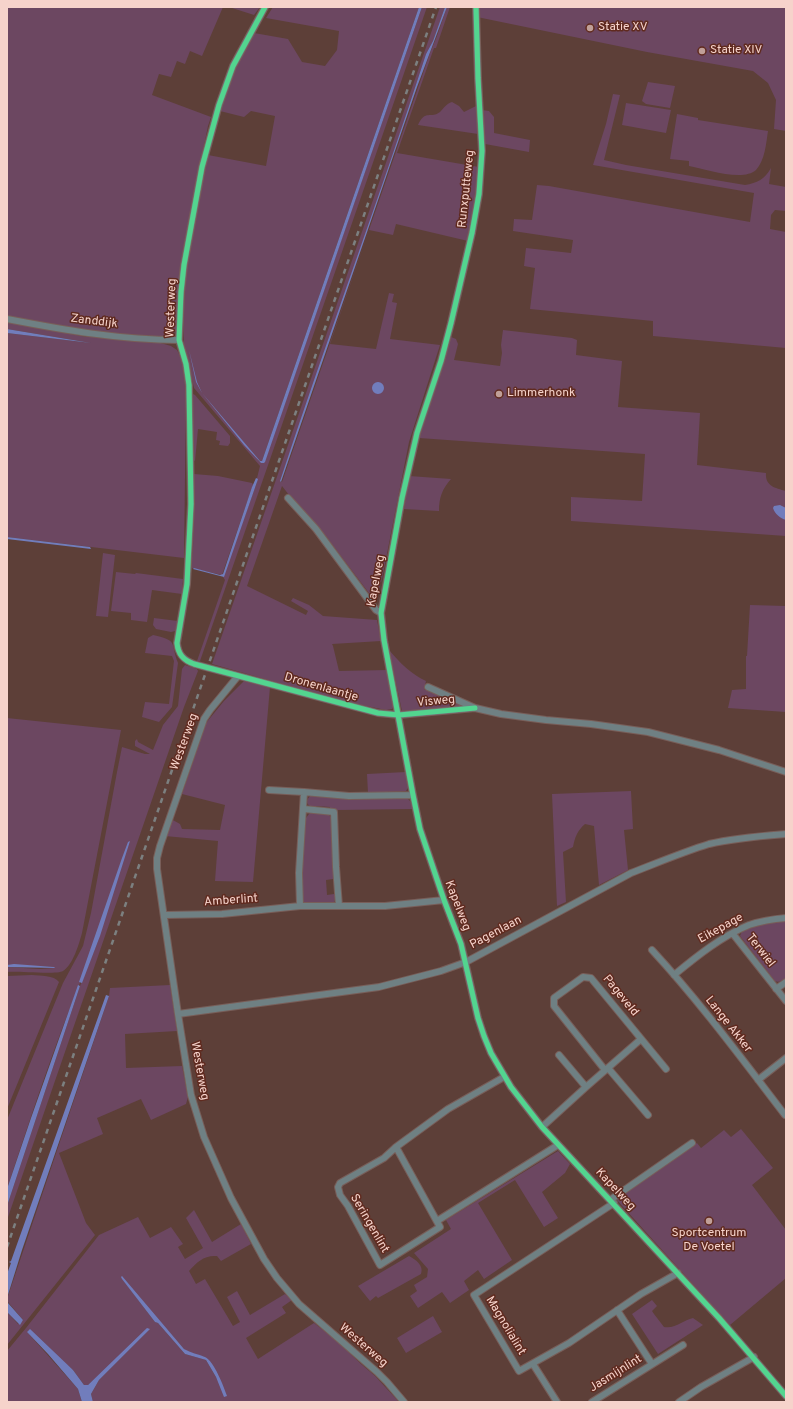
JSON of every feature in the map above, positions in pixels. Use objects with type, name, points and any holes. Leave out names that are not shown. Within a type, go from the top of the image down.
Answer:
[{"type":"street","name":"Westerweg","points":[[265,7],[233,66],[217,110],[195,198],[183,270],[180,305],[179,340],[186,364],[189,385],[191,486],[188,566],[178,647],[180,655],[185,661],[238,676],[204,719],[160,846],[157,863],[191,1096],[204,1137],[232,1198],[264,1259],[283,1286],[299,1304],[377,1372],[404,1402]]},
{"type":"street","name":"Runxputteweg","points":[[451,324],[472,233],[481,175],[482,151],[477,70],[476,7]]},
{"type":"street","name":"Zanddijk","points":[[7,319],[95,335],[179,340]]},
{"type":"street","name":"Kapelweg","points":[[451,324],[414,446],[402,498],[381,613],[382,630],[413,795],[426,848],[461,944],[478,1018],[491,1053],[504,1077],[542,1127],[678,1273],[786,1396]]},
{"type":"street","points":[[288,498],[316,529],[376,610],[381,613]]},
{"type":"street","name":"Dronenlaantje","points":[[238,676],[366,711],[399,715]]},
{"type":"street","name":"Visweg","points":[[428,687],[475,708],[501,714],[648,732],[719,750],[786,772]]},
{"type":"street","name":"Visweg","points":[[399,715],[475,708]]},
{"type":"street","points":[[269,790],[349,796],[413,795]]},
{"type":"street","points":[[300,906],[299,866],[304,792]]},
{"type":"street","points":[[304,809],[334,812],[339,906]]},
{"type":"street","name":"Pagenlaan","points":[[178,1014],[379,987],[441,971],[466,962],[631,873],[652,864],[710,844],[753,837],[786,834]]},
{"type":"street","name":"Amberlint","points":[[164,915],[228,914],[300,906],[385,906],[444,900]]},
{"type":"street","name":"Eikepage","points":[[674,975],[702,952],[733,934],[751,925],[786,918]]},
{"type":"street","name":"Terwiel","points":[[733,934],[786,1001]]},
{"type":"street","name":"Lange Akker","points":[[652,950],[674,975],[785,1115]]},
{"type":"street","name":"Pageveld","points":[[648,1114],[607,1069],[554,1006],[554,998],[583,976],[591,978],[666,1069]]},
{"type":"street","points":[[776,989],[786,982]]},
{"type":"street","points":[[542,1127],[641,1039]]},
{"type":"street","points":[[559,1055],[586,1087]]},
{"type":"street","points":[[758,1080],[786,1058]]},
{"type":"street","name":"Seringenlint","points":[[504,1077],[448,1109],[396,1147],[384,1158],[340,1183],[338,1187],[340,1195],[348,1206],[380,1265],[440,1227],[437,1221],[558,1145]]},
{"type":"street","name":"Kapelweg","points":[[612,1201],[692,1143]]},
{"type":"street","points":[[396,1147],[437,1221]]},
{"type":"street","name":"Magnolialint","points":[[612,1201],[474,1295],[519,1372],[582,1335],[617,1310],[678,1273]]},
{"type":"street","name":"Jasmijnlint","points":[[617,1310],[652,1364]]},
{"type":"street","name":"Jasmijnlint","points":[[592,1402],[683,1345]]},
{"type":"street","points":[[679,1402],[701,1387],[754,1358]]},
{"type":"street","points":[[533,1364],[557,1402]]},
{"type":"shaded area","points":[[7,7],[223,7],[202,56],[190,51],[185,64],[177,61],[171,77],[159,74],[152,95],[211,117],[184,246],[179,282],[177,328],[174,334],[168,337],[94,332],[7,317]]},
{"type":"shaded area","points":[[229,7],[260,7],[254,15]]},
{"type":"shaded area","points":[[273,7],[419,7],[262,461],[256,457],[260,462],[264,463],[422,7],[427,7],[200,661],[197,661],[225,580],[223,577],[257,482],[260,466],[194,388],[184,345],[183,320],[186,271],[197,206],[208,155],[266,166],[275,116],[251,111],[244,117],[220,111],[236,66],[254,33],[288,39],[302,62],[325,66],[337,50],[339,31],[266,18]]},
{"type":"shaded area","points":[[440,7],[445,7],[433,41],[426,54],[383,185],[280,481],[282,482],[430,53],[447,7],[450,7],[397,153],[479,167],[473,217],[468,241],[396,224],[393,235],[369,230],[330,344],[376,349],[389,293],[394,294],[392,302],[397,303],[390,339],[440,345],[409,442],[382,579],[375,601],[325,535],[301,510],[282,486],[247,586],[306,615],[308,611],[291,601],[293,598],[309,605],[323,616],[377,620],[381,641],[332,644],[339,671],[388,670],[394,705],[392,709],[386,710],[346,702],[212,664]]},
{"type":"shaded area","points":[[477,7],[786,7],[786,131],[774,129],[776,100],[768,83],[753,71],[647,52],[477,17]]},
{"type":"shaded area","points":[[648,82],[675,86],[670,108],[646,104],[642,101]]},
{"type":"shaded area","points":[[613,94],[620,95],[604,160],[745,185],[760,180],[771,168],[769,184],[786,187],[786,211],[775,210],[771,215],[770,229],[786,232],[786,348],[653,336],[653,321],[530,309],[535,268],[524,266],[526,248],[571,253],[573,240],[513,231],[514,219],[532,220],[537,185],[750,222],[754,193],[593,165],[606,124]]},
{"type":"shaded area","points":[[452,102],[459,106],[464,112],[476,106],[478,134],[418,125],[423,117],[437,114]]},
{"type":"shaded area","points":[[626,103],[671,110],[666,133],[622,125]]},
{"type":"shaded area","points":[[482,110],[489,111],[494,117],[494,133],[530,140],[529,152],[485,144]]},
{"type":"shaded area","points":[[677,114],[698,118],[698,120],[768,131],[765,152],[759,166],[756,170],[750,173],[733,175],[689,166],[689,161],[670,159]]},
{"type":"shaded area","points":[[7,321],[86,337],[157,342],[171,346],[177,350],[183,364],[186,395],[184,558],[7,537],[7,333],[91,343],[7,329]]},
{"type":"shaded area","points":[[503,330],[572,338],[577,340],[576,355],[622,361],[618,407],[700,413],[697,465],[766,473],[769,484],[786,491],[786,536],[571,521],[571,497],[642,501],[645,454],[419,438],[451,337],[456,339],[458,344],[454,360],[500,366]]},
{"type":"shaded area","points":[[193,394],[230,436],[230,443],[228,446],[219,445],[220,441],[216,440],[217,432],[198,429],[195,461],[193,460]]},
{"type":"shaded area","points":[[194,474],[218,476],[252,483],[253,485],[222,575],[191,568],[193,547]]},
{"type":"shaded area","points":[[409,476],[451,479],[445,486],[442,494],[439,511],[404,509]]},
{"type":"shaded area","points":[[103,553],[115,555],[108,617],[96,616]]},
{"type":"shaded area","points":[[116,572],[183,579],[182,594],[152,590],[147,622],[131,620],[131,613],[111,611]]},
{"type":"shaded area","points":[[750,605],[786,606],[786,712],[728,708],[732,690],[746,689],[746,656]]},
{"type":"shaded area","points":[[154,618],[178,621],[175,631],[171,632],[156,629],[153,625]]},
{"type":"shaded area","points":[[153,635],[167,639],[172,643],[178,663],[172,707],[159,722],[142,717],[145,702],[169,704],[174,661],[172,656],[145,653],[148,638]]},
{"type":"shaded area","points":[[389,650],[406,668],[426,681],[424,689],[465,706],[402,711]]},
{"type":"shaded area","points":[[185,665],[197,669],[198,671],[184,707],[7,1220],[7,1206],[80,986],[100,936],[62,1030],[7,1189],[7,1120],[63,983],[83,946],[91,913],[122,747],[145,754],[150,754],[135,746],[135,741],[137,739],[138,742],[153,750],[163,725],[178,706],[182,669]]},
{"type":"shaded area","points":[[244,681],[270,687],[253,882],[215,881],[218,841],[165,836],[171,819],[180,824],[182,829],[220,830],[225,805],[182,794],[206,723],[224,701]]},
{"type":"shaded area","points":[[7,718],[121,730],[82,933],[73,959],[67,968],[59,972],[7,972],[7,967],[40,969],[54,967],[7,965]]},
{"type":"shaded area","points":[[406,772],[409,786],[406,791],[368,793],[367,774]]},
{"type":"shaded area","points":[[631,791],[633,829],[624,830],[628,870],[599,885],[594,826],[585,824],[577,834],[573,847],[563,852],[566,902],[557,906],[552,794]]},
{"type":"shaded area","points":[[310,796],[406,797],[411,802],[413,809],[330,810],[330,807],[316,806],[316,808],[309,805],[307,800]]},
{"type":"shaded area","points":[[311,812],[329,815],[332,819],[334,877],[333,879],[326,880],[327,895],[334,894],[336,896],[334,903],[332,904],[304,903],[301,898],[302,849],[306,818]]},
{"type":"shaded area","points":[[786,920],[786,978],[778,982],[775,981],[740,936],[742,931],[759,925]]},
{"type":"shaded area","points":[[32,975],[54,978],[59,982],[7,1109],[7,976]]},
{"type":"shaded area","points":[[170,985],[177,1031],[125,1034],[126,1068],[182,1066],[188,1097],[186,1104],[151,1120],[141,1099],[97,1118],[103,1134],[59,1153],[86,1223],[95,1235],[7,1345],[7,1312],[18,1324],[23,1320],[8,1302],[8,1296],[109,996],[110,988]]},
{"type":"shaded area","name":"Sportcentrum De Voetel","points":[[741,1129],[773,1168],[752,1185],[786,1230],[786,1278],[730,1325],[615,1198],[697,1143],[701,1148],[724,1130],[731,1137]]},
{"type":"shaded area","points":[[558,1151],[570,1164],[565,1173],[542,1192],[558,1218],[544,1227],[515,1180],[478,1203],[512,1260],[484,1279],[478,1270],[464,1281],[469,1290],[450,1303],[442,1292],[418,1308],[410,1296],[417,1291],[414,1285],[427,1277],[428,1269],[414,1253],[451,1229],[446,1220]]},
{"type":"shaded area","points":[[194,1210],[212,1242],[241,1224],[251,1244],[221,1261],[217,1256],[205,1258],[198,1262],[189,1271],[196,1284],[205,1279],[233,1326],[240,1322],[227,1297],[237,1291],[250,1315],[285,1294],[292,1300],[282,1307],[286,1313],[246,1338],[258,1359],[314,1323],[336,1340],[375,1376],[399,1402],[93,1402],[91,1394],[99,1380],[149,1330],[88,1385],[84,1385],[73,1370],[27,1332],[78,1389],[82,1402],[7,1402],[7,1351],[99,1235],[138,1217],[150,1238],[171,1227],[183,1244],[178,1247],[185,1259],[203,1248],[186,1218]],"holes":[[[121,1277],[184,1349],[190,1353],[205,1357],[227,1396],[206,1360],[185,1354],[158,1323],[155,1322]]]},
{"type":"shaded area","points":[[409,1256],[420,1265],[422,1271],[421,1274],[378,1298],[376,1296],[370,1301],[358,1286]]},
{"type":"shaded area","points":[[652,1300],[657,1306],[652,1311],[664,1327],[676,1326],[693,1318],[703,1325],[658,1354],[632,1314]]},
{"type":"shaded area","points":[[433,1316],[442,1332],[406,1353],[397,1338]]},
{"type":"water","points":[[419,7],[422,7],[264,463],[261,463],[244,445],[202,393],[260,461],[262,461]]},
{"type":"water","points":[[445,7],[447,7],[417,87],[281,482],[280,481],[298,427],[426,54],[433,41]]},
{"type":"water","points":[[7,329],[91,343],[7,333]]},
{"type":"water","points":[[189,350],[197,382],[202,393],[196,382]]},
{"type":"water","points":[[376,382],[380,382],[384,388],[380,394],[376,394],[372,390],[372,386]]},
{"type":"water","points":[[256,478],[258,479],[224,577],[193,569],[220,575],[223,574]]},
{"type":"water","points":[[780,505],[786,508],[786,520],[778,516],[773,508],[774,506]]},
{"type":"water","points":[[7,537],[90,547],[91,549],[7,539]]},
{"type":"water","points":[[130,841],[100,936],[82,983],[79,982],[122,858],[128,842]]},
{"type":"water","points":[[14,964],[55,968],[7,967],[7,965]]},
{"type":"water","points":[[78,985],[80,986],[7,1206],[7,1189]]},
{"type":"water","points":[[106,995],[109,996],[7,1298],[7,1274],[11,1263],[9,1262],[11,1261]]},
{"type":"water","points":[[122,1276],[184,1349],[208,1359],[218,1375],[227,1396],[224,1397],[216,1377],[206,1360],[185,1354],[158,1323],[155,1322],[122,1279]]},
{"type":"water","points":[[7,1299],[8,1303],[23,1320],[20,1325],[7,1312]]},
{"type":"water","points":[[147,1328],[150,1329],[99,1380],[91,1394],[93,1402],[82,1402],[78,1389],[27,1332],[30,1329],[73,1370],[84,1385],[88,1385]]},
{"type":"railway","points":[[7,1247],[436,7]]},
{"type":"cycle path","points":[[265,7],[233,66],[219,105],[202,167],[184,265],[179,340],[186,364],[189,385],[191,504],[187,584],[177,643],[179,650],[187,661],[194,664],[378,713],[399,715],[475,708]]},
{"type":"cycle path","points":[[476,7],[482,151],[479,194],[472,233],[451,323],[441,361],[417,433],[402,498],[381,613],[384,640],[420,829],[444,900],[461,944],[478,1018],[484,1036],[491,1053],[511,1087],[542,1127],[719,1318],[786,1396]]},
{"type":"place","name":"Statie XV","points":[[590,28]]},
{"type":"place","name":"Statie XIV","points":[[702,51]]},
{"type":"place","name":"Limmerhonk","points":[[499,394]]},
{"type":"place","name":"Sportcentrum De Voetel","points":[[709,1221]]}]
